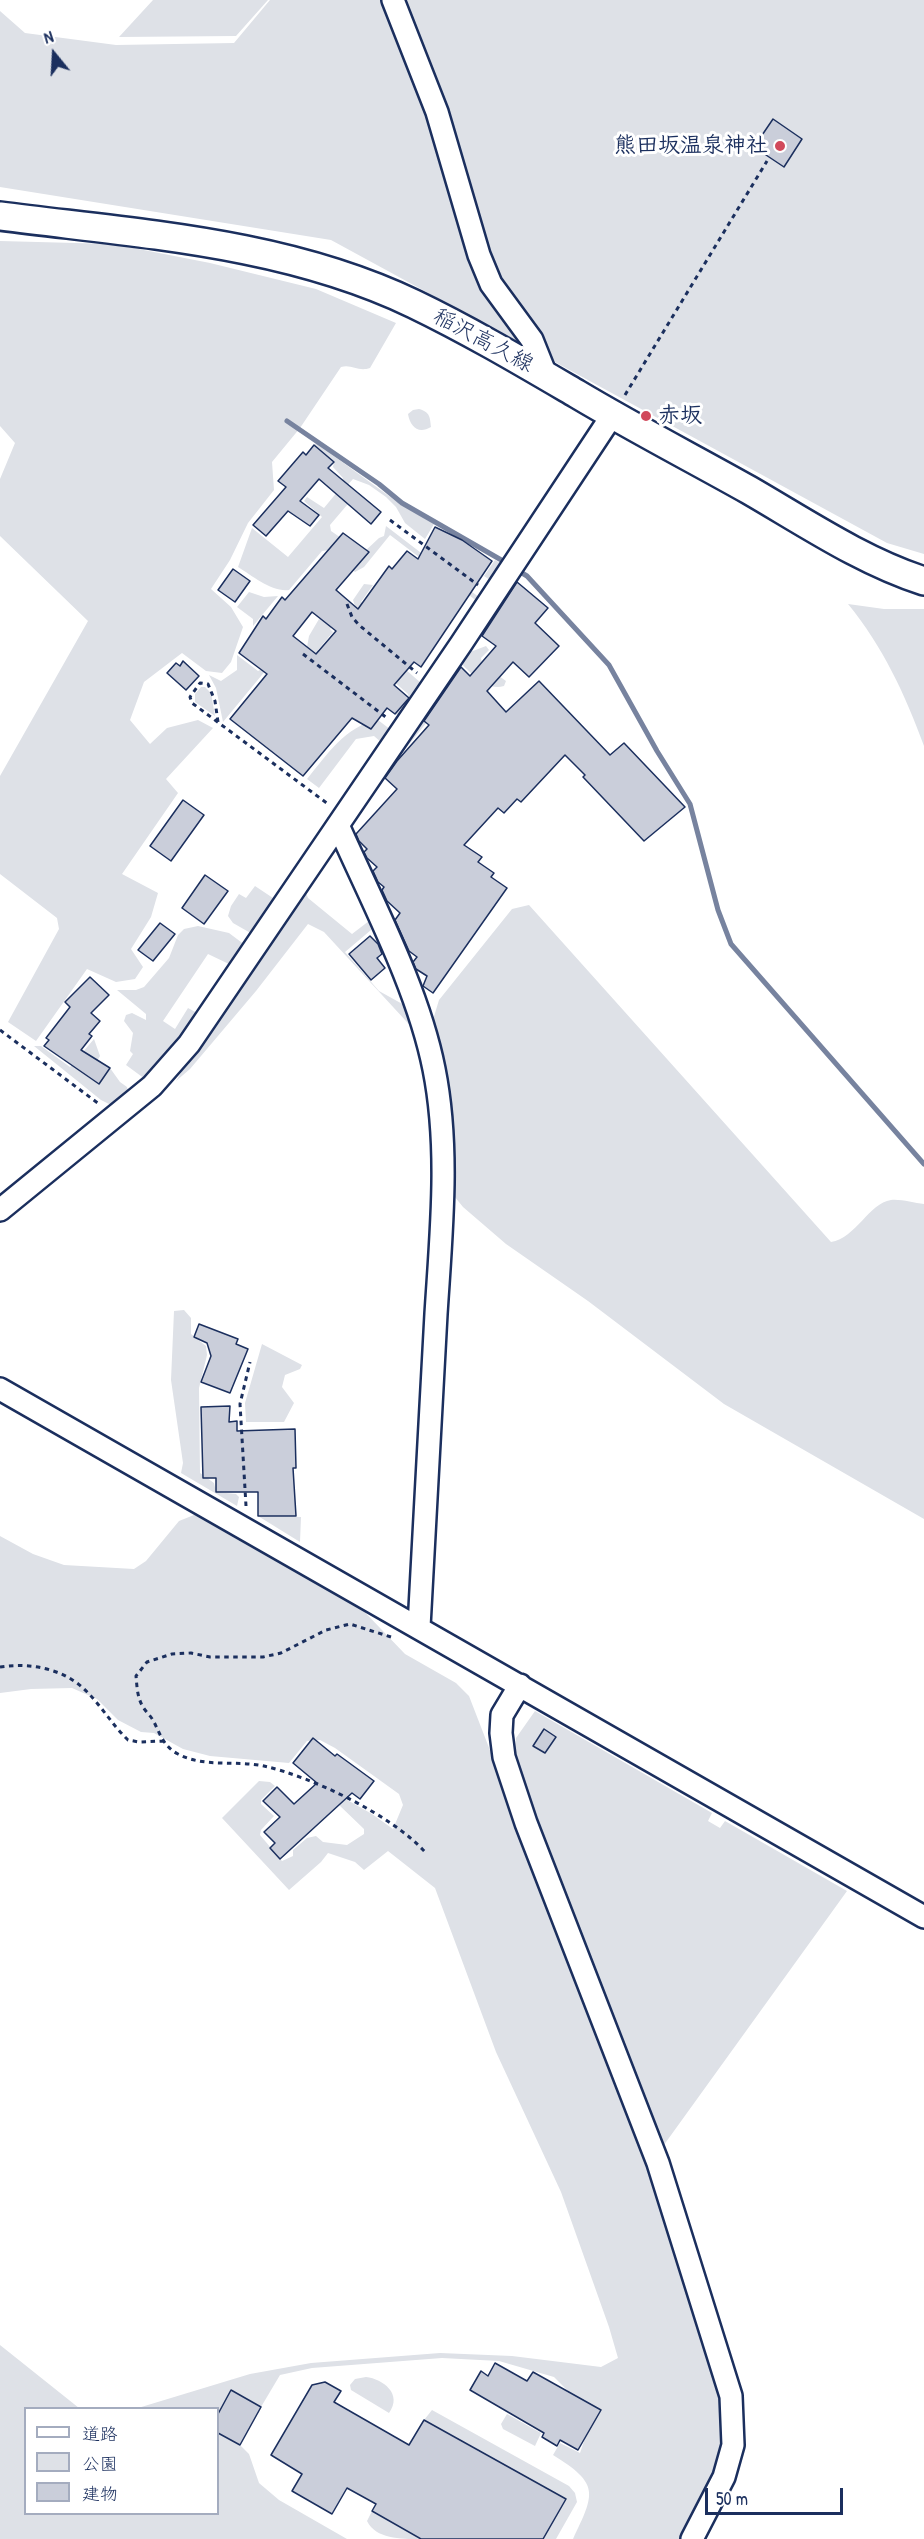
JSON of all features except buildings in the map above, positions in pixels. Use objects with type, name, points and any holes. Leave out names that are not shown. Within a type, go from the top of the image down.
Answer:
[{"type":"main road","name":"稲沢高久線","points":[[0,216],[133,232],[228,247],[332,272],[412,303],[546,375],[850,548],[888,567],[924,581]]},
{"type":"street","points":[[393,0],[437,112],[479,255],[490,284],[532,340],[546,375]]},
{"type":"street","points":[[0,1210],[152,1086],[189,1044],[433,686],[613,414]]},
{"type":"street","points":[[341,820],[424,1026],[435,1071],[440,1112],[442,1174],[439,1273],[419,1627]]},
{"type":"street","points":[[0,1389],[924,1917]]},
{"type":"street","points":[[520,1685],[502,1715],[501,1733],[504,1757],[526,1823],[658,2163],[731,2396],[733,2445],[724,2477],[692,2539]]},
{"type":"path","points":[[613,414],[767,161]]},
{"type":"path","points":[[390,520],[493,596]]},
{"type":"path","points":[[347,604],[352,617],[359,626],[433,686]]},
{"type":"path","points":[[303,654],[403,730]]},
{"type":"path","points":[[218,722],[212,689],[208,684],[200,683],[190,697],[192,703],[341,820]]},
{"type":"path","points":[[0,1030],[115,1116]]},
{"type":"path","points":[[247,1529],[240,1404],[250,1362]]},
{"type":"path","points":[[401,1641],[372,1629],[350,1624],[326,1630],[281,1653],[263,1657],[172,1654],[147,1662],[136,1676],[137,1692],[163,1741],[177,1754],[211,1762],[262,1766],[335,1790],[413,1839],[424,1852]]},
{"type":"path","points":[[0,1667],[18,1664],[40,1667],[62,1675],[78,1683],[128,1740],[163,1741]]},
{"type":"green space","points":[[153,0],[268,0],[236,36],[119,37]]},
{"type":"green space","points":[[270,0],[924,0],[924,554],[887,543],[331,240],[0,187],[0,11],[25,33],[116,45],[234,43]]},
{"type":"green space","points":[[0,241],[113,244],[210,263],[316,289],[396,323],[370,368],[341,367],[300,428],[272,462],[274,490],[248,523],[230,560],[211,589],[231,607],[243,627],[231,662],[222,673],[206,671],[182,653],[144,682],[130,720],[150,744],[167,728],[198,720],[213,728],[166,779],[178,793],[122,874],[158,893],[151,917],[131,949],[143,967],[135,979],[116,982],[87,969],[36,1041],[8,1022],[59,929],[57,918],[0,874],[0,776],[88,621],[0,536],[0,479],[15,443],[0,426]]},
{"type":"green space","points":[[419,409],[429,415],[431,427],[419,430],[411,422],[408,414]]},
{"type":"green space","points":[[316,443],[400,504],[434,524],[425,539],[405,523],[396,507],[386,497],[369,485],[353,479],[345,488],[353,498],[330,525],[331,531],[363,553],[384,536],[386,526],[480,598],[478,602],[390,535],[364,567],[355,572],[330,550],[322,551],[289,590],[269,586],[238,567],[252,528],[288,557],[322,517],[304,501],[307,497],[324,508],[338,491],[343,478],[333,467],[334,462],[314,445]]},
{"type":"green space","points":[[495,560],[505,566],[493,582],[484,576]]},
{"type":"green space","points":[[364,584],[373,585],[361,602],[400,629],[358,615],[353,600]]},
{"type":"green space","points":[[249,592],[264,597],[278,596],[253,626],[253,619],[237,607]]},
{"type":"green space","points":[[848,604],[884,609],[924,609],[924,746],[892,672],[861,620]]},
{"type":"green space","points":[[344,613],[330,629],[333,632],[318,650],[327,658],[315,654],[307,647],[309,636],[319,619]]},
{"type":"green space","points":[[486,646],[489,650],[481,658],[482,664],[506,681],[504,686],[485,684],[459,661],[465,654]]},
{"type":"green space","points":[[381,648],[421,683],[422,690],[401,716],[395,714],[409,698],[408,694],[369,660]]},
{"type":"green space","points":[[237,655],[258,671],[264,668],[266,670],[223,722],[216,688],[209,675],[221,681],[237,670]]},
{"type":"green space","points":[[201,687],[205,687],[211,693],[215,716],[195,702],[195,694]]},
{"type":"green space","points":[[432,695],[438,700],[422,718],[427,722],[382,778]]},
{"type":"green space","points":[[378,720],[391,730],[382,743],[374,736],[356,739],[319,788],[307,779],[346,735],[366,723]]},
{"type":"green space","points":[[255,886],[276,900],[254,935],[233,923],[228,916],[239,894],[246,898]]},
{"type":"green space","points":[[305,890],[308,898],[352,934],[369,921],[371,930],[345,952],[379,991],[406,1006],[417,1033],[324,932],[308,924],[256,991],[190,1069],[176,1081],[184,1068],[175,1076],[198,1050]]},
{"type":"green space","points":[[529,905],[831,1242],[848,1234],[883,1203],[895,1200],[924,1204],[924,1519],[724,1404],[588,1301],[506,1244],[463,1207],[450,1191],[432,1023],[439,1000],[512,909]]},
{"type":"green space","points":[[198,926],[229,933],[245,945],[231,965],[208,954],[163,1021],[175,1029],[188,1008],[199,1014],[178,1047],[145,1079],[126,1065],[133,1054],[130,1051],[133,1033],[124,1021],[126,1015],[132,1013],[146,1020],[146,1014],[117,990],[136,990],[144,987],[169,958],[178,935],[184,929]]},
{"type":"green space","points":[[94,1039],[100,1056],[88,1077],[99,1084],[110,1068],[120,1082],[127,1087],[129,1094],[115,1107],[101,1100],[34,1046],[41,1046],[70,1067]]},
{"type":"green space","points":[[184,1310],[191,1318],[191,1334],[206,1346],[207,1355],[199,1388],[200,1473],[214,1483],[216,1492],[236,1494],[239,1497],[237,1506],[181,1473],[183,1463],[171,1380],[174,1311]]},
{"type":"green space","points":[[262,1344],[302,1365],[300,1369],[285,1375],[282,1387],[294,1403],[284,1422],[246,1422],[245,1403]]},
{"type":"green space","points":[[194,1515],[210,1518],[357,1604],[405,1654],[456,1683],[469,1696],[638,2133],[723,2396],[727,2439],[717,2473],[684,2539],[573,2539],[586,2511],[589,2491],[586,2482],[579,2474],[553,2455],[560,2443],[580,2453],[591,2421],[587,2410],[554,2377],[499,2361],[442,2358],[312,2368],[280,2375],[261,2407],[231,2390],[219,2412],[219,2407],[141,2407],[250,2374],[311,2363],[440,2353],[512,2356],[601,2367],[618,2358],[561,2192],[496,2052],[435,1888],[388,1851],[364,1870],[355,1862],[328,1853],[289,1890],[222,1818],[259,1781],[270,1782],[275,1786],[261,1800],[261,1804],[274,1816],[261,1830],[260,1835],[282,1861],[293,1856],[293,1850],[307,1838],[316,1836],[323,1842],[347,1845],[364,1834],[364,1829],[338,1804],[342,1797],[393,1829],[403,1805],[399,1794],[335,1748],[320,1740],[307,1741],[289,1763],[210,1756],[183,1749],[154,1733],[141,1732],[118,1720],[97,1699],[72,1688],[31,1689],[0,1693],[0,1536],[33,1554],[64,1565],[134,1569],[146,1561],[179,1521]]},
{"type":"green space","points":[[258,1516],[301,1517],[300,1542]]},
{"type":"green space","points":[[535,1711],[712,1813],[708,1821],[720,1828],[725,1821],[847,1891],[661,2149],[513,1765],[516,1738]]},
{"type":"green space","points":[[0,2345],[78,2407],[24,2407],[24,2515],[219,2515],[219,2434],[240,2445],[249,2454],[259,2483],[279,2500],[347,2539],[0,2539]]},
{"type":"green space","points":[[366,2377],[379,2381],[389,2389],[394,2400],[389,2413],[351,2390],[350,2385],[355,2379]]},
{"type":"green space","points":[[432,2410],[569,2486],[575,2493],[577,2502],[556,2539],[543,2539],[565,2499],[424,2420]]},
{"type":"green space","points":[[507,2414],[541,2433],[535,2446],[503,2429],[501,2424]]},
{"type":"green space","points":[[372,2511],[421,2539],[390,2537],[376,2531],[367,2521]]},
{"type":"waterway","points":[[287,421],[379,484],[402,503],[510,565]]},
{"type":"waterway","points":[[517,570],[527,576],[609,665],[657,751],[690,804],[718,910],[731,944],[924,1164]]},
{"type":"place","name":"熊田坂温泉神社","points":[[780,146]]},
{"type":"place","name":"赤坂","points":[[646,416]]}]
